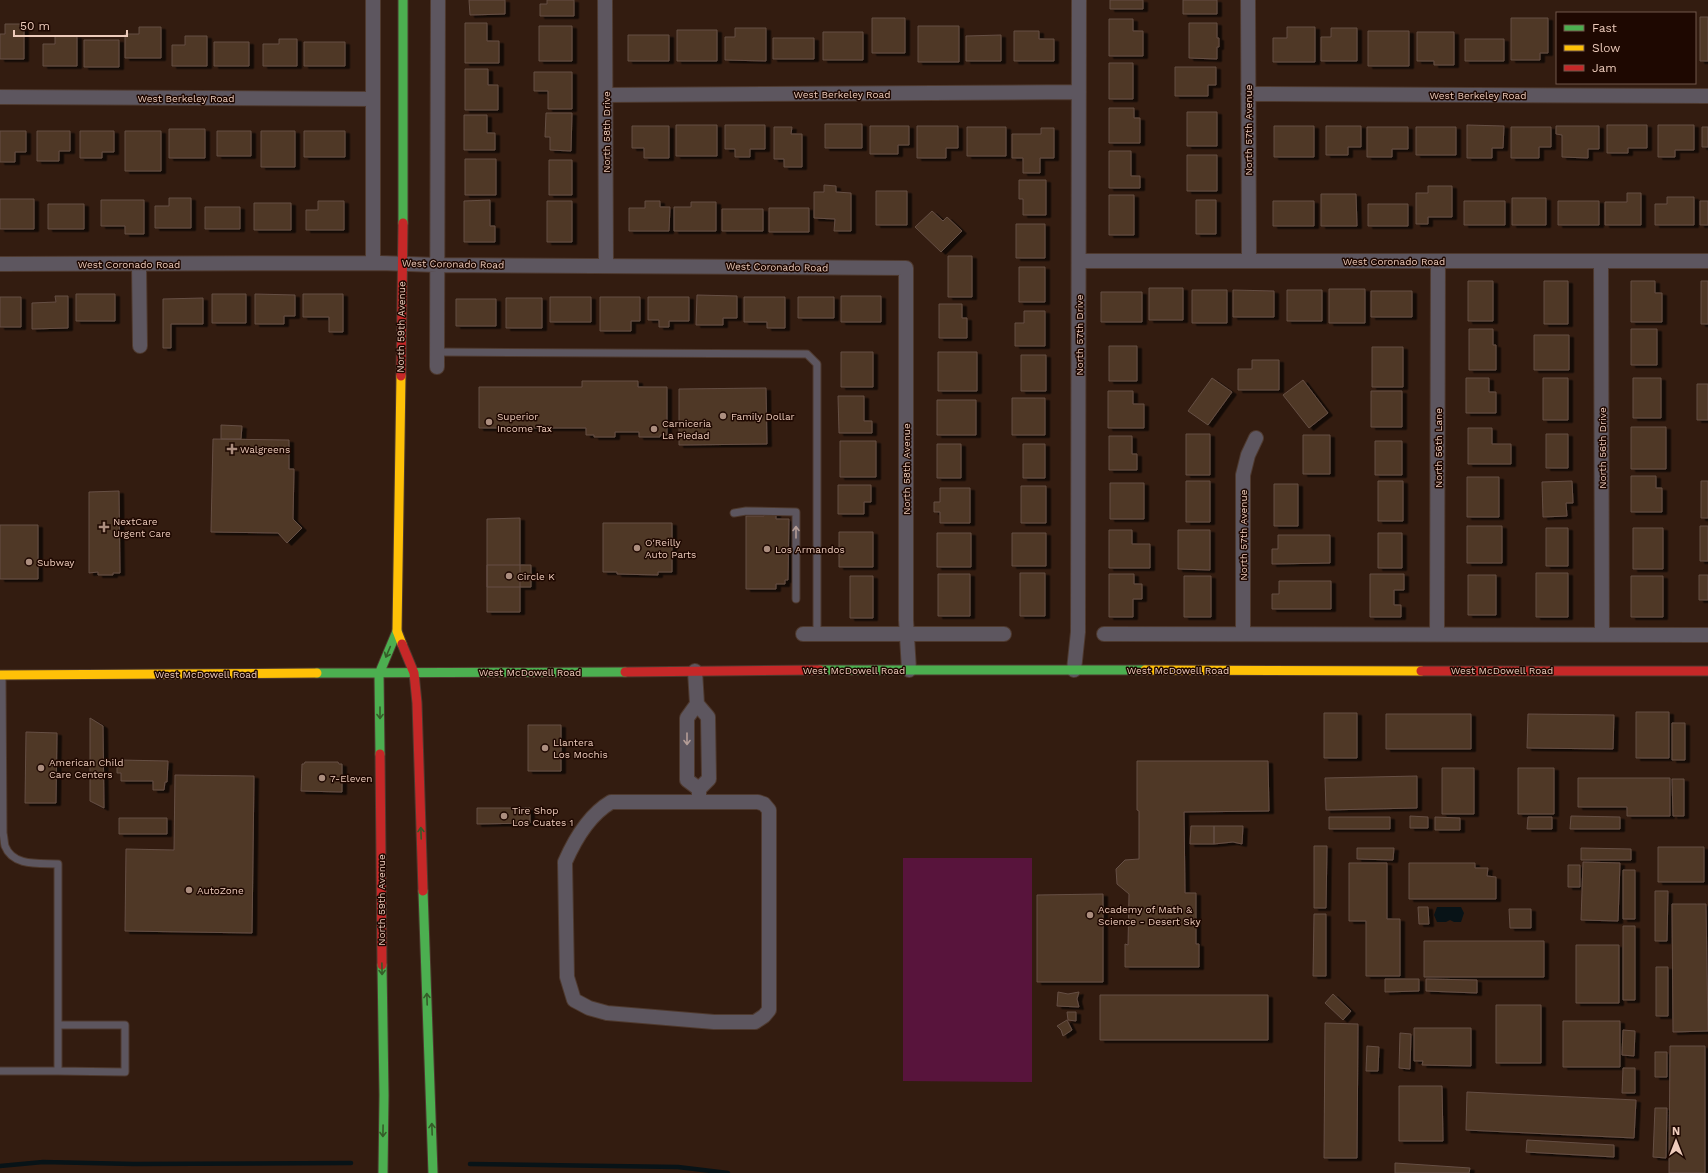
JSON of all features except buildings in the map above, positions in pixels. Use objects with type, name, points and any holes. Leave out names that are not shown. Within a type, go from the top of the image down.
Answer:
[{"type":"main road","name":"North 59th Avenue","points":[[383,1173],[384,1095],[379,674],[397,631],[403,264],[403,0]]},
{"type":"main road","name":"North 59th Avenue","points":[[397,631],[414,673],[417,703],[434,1173]]},
{"type":"main road","name":"West McDowell Road","points":[[1,675],[908,670],[1708,670]]},
{"type":"street","points":[[373,0],[373,263]]},
{"type":"street","points":[[437,367],[438,0]]},
{"type":"street","name":"North 58th Drive","points":[[605,0],[606,265]]},
{"type":"street","name":"North 57th Drive","points":[[1074,670],[1078,632],[1080,261],[1079,0]]},
{"type":"street","name":"North 57th Avenue","points":[[1248,0],[1249,261]]},
{"type":"street","name":"West Berkeley Road","points":[[606,95],[1079,92]]},
{"type":"street","name":"West Berkeley Road","points":[[1248,94],[1708,96]]},
{"type":"street","name":"West Berkeley Road","points":[[0,97],[373,99]]},
{"type":"street","name":"West Coronado Road","points":[[1080,261],[1708,261]]},
{"type":"street","name":"North 56th Lane","points":[[1437,634],[1438,261]]},
{"type":"street","name":"North 56th Drive","points":[[1601,261],[1602,634]]},
{"type":"street","name":"West Coronado Road","points":[[0,264],[139,265],[373,263],[437,265],[906,268]]},
{"type":"street","points":[[139,265],[140,346]]},
{"type":"street","name":"North 58th Avenue","points":[[906,268],[908,670]]},
{"type":"street","name":"North 57th Avenue","points":[[1243,634],[1243,475],[1248,455],[1256,438]]},
{"type":"street","points":[[810,634],[1004,634]]},
{"type":"street","points":[[1104,634],[1708,635]]},
{"type":"street","points":[[695,671],[697,704],[708,717],[709,779],[699,795]]},
{"type":"street","points":[[697,704],[687,718],[687,780],[699,795],[758,802],[764,804],[769,810],[769,1010],[764,1016],[755,1022],[714,1022],[607,1013],[589,1008],[574,1000],[567,977],[565,862],[570,849],[598,809],[611,802],[699,795]]},
{"type":"lane","points":[[437,352],[807,354],[817,364],[810,634]]},
{"type":"lane","points":[[734,513],[746,511],[796,512],[796,599]]},
{"type":"lane","points":[[1,675],[3,833],[5,846],[13,856],[26,863],[58,864],[58,1071]]},
{"type":"lane","points":[[0,1071],[125,1072],[125,1025],[58,1025]]},
{"type":"shaded area","points":[[903,858],[1032,858],[1032,1082],[903,1081]]},
{"type":"shaded area","points":[[1437,907],[1461,907],[1464,913],[1461,922],[1454,922],[1450,920],[1446,922],[1437,922],[1434,915]]},
{"type":"waterway","points":[[0,1166],[43,1162],[134,1164],[351,1163]]},
{"type":"waterway","points":[[470,1164],[678,1167],[728,1173]]},
{"type":"traffic: fast","points":[[403,0],[403,223]]},
{"type":"traffic: fast","points":[[380,754],[379,674],[397,631]]},
{"type":"traffic: fast","points":[[820,670],[1145,670]]},
{"type":"traffic: fast","points":[[317,673],[625,672]]},
{"type":"traffic: fast","points":[[423,891],[433,1173]]},
{"type":"traffic: fast","points":[[382,965],[384,1095],[383,1173]]},
{"type":"traffic: slow","points":[[401,376],[397,631],[402,644]]},
{"type":"traffic: slow","points":[[1145,670],[1421,671]]},
{"type":"traffic: slow","points":[[0,675],[317,673]]},
{"type":"traffic: jam","points":[[401,376],[403,223]]},
{"type":"traffic: jam","points":[[402,644],[414,673],[417,703],[423,891]]},
{"type":"traffic: jam","points":[[625,672],[820,670]]},
{"type":"traffic: jam","points":[[1421,671],[1708,671]]},
{"type":"traffic: jam","points":[[380,754],[382,965]]},
{"type":"place","name":"Family Dollar","points":[[723,416]]},
{"type":"place","name":"Superior Income Tax","points":[[489,422]]},
{"type":"place","name":"Carniceria La Piedad","points":[[654,429]]},
{"type":"place","name":"Walgreens","points":[[232,449]]},
{"type":"place","name":"NextCare Urgent Care","points":[[104,527]]},
{"type":"place","name":"O'Reilly Auto Parts","points":[[637,548]]},
{"type":"place","name":"Los Armandos","points":[[767,549]]},
{"type":"place","name":"Subway","points":[[29,562]]},
{"type":"place","name":"Circle K","points":[[509,576]]},
{"type":"place","name":"Llantera Los Mochis","points":[[545,748]]},
{"type":"place","name":"American Child Care Centers","points":[[41,768]]},
{"type":"place","name":"7-Eleven","points":[[322,778]]},
{"type":"place","name":"Tire Shop Los Cuates 1","points":[[504,816]]},
{"type":"place","name":"AutoZone","points":[[189,890]]},
{"type":"place","name":"Academy of Math & Science - Desert Sky","points":[[1090,915]]}]
